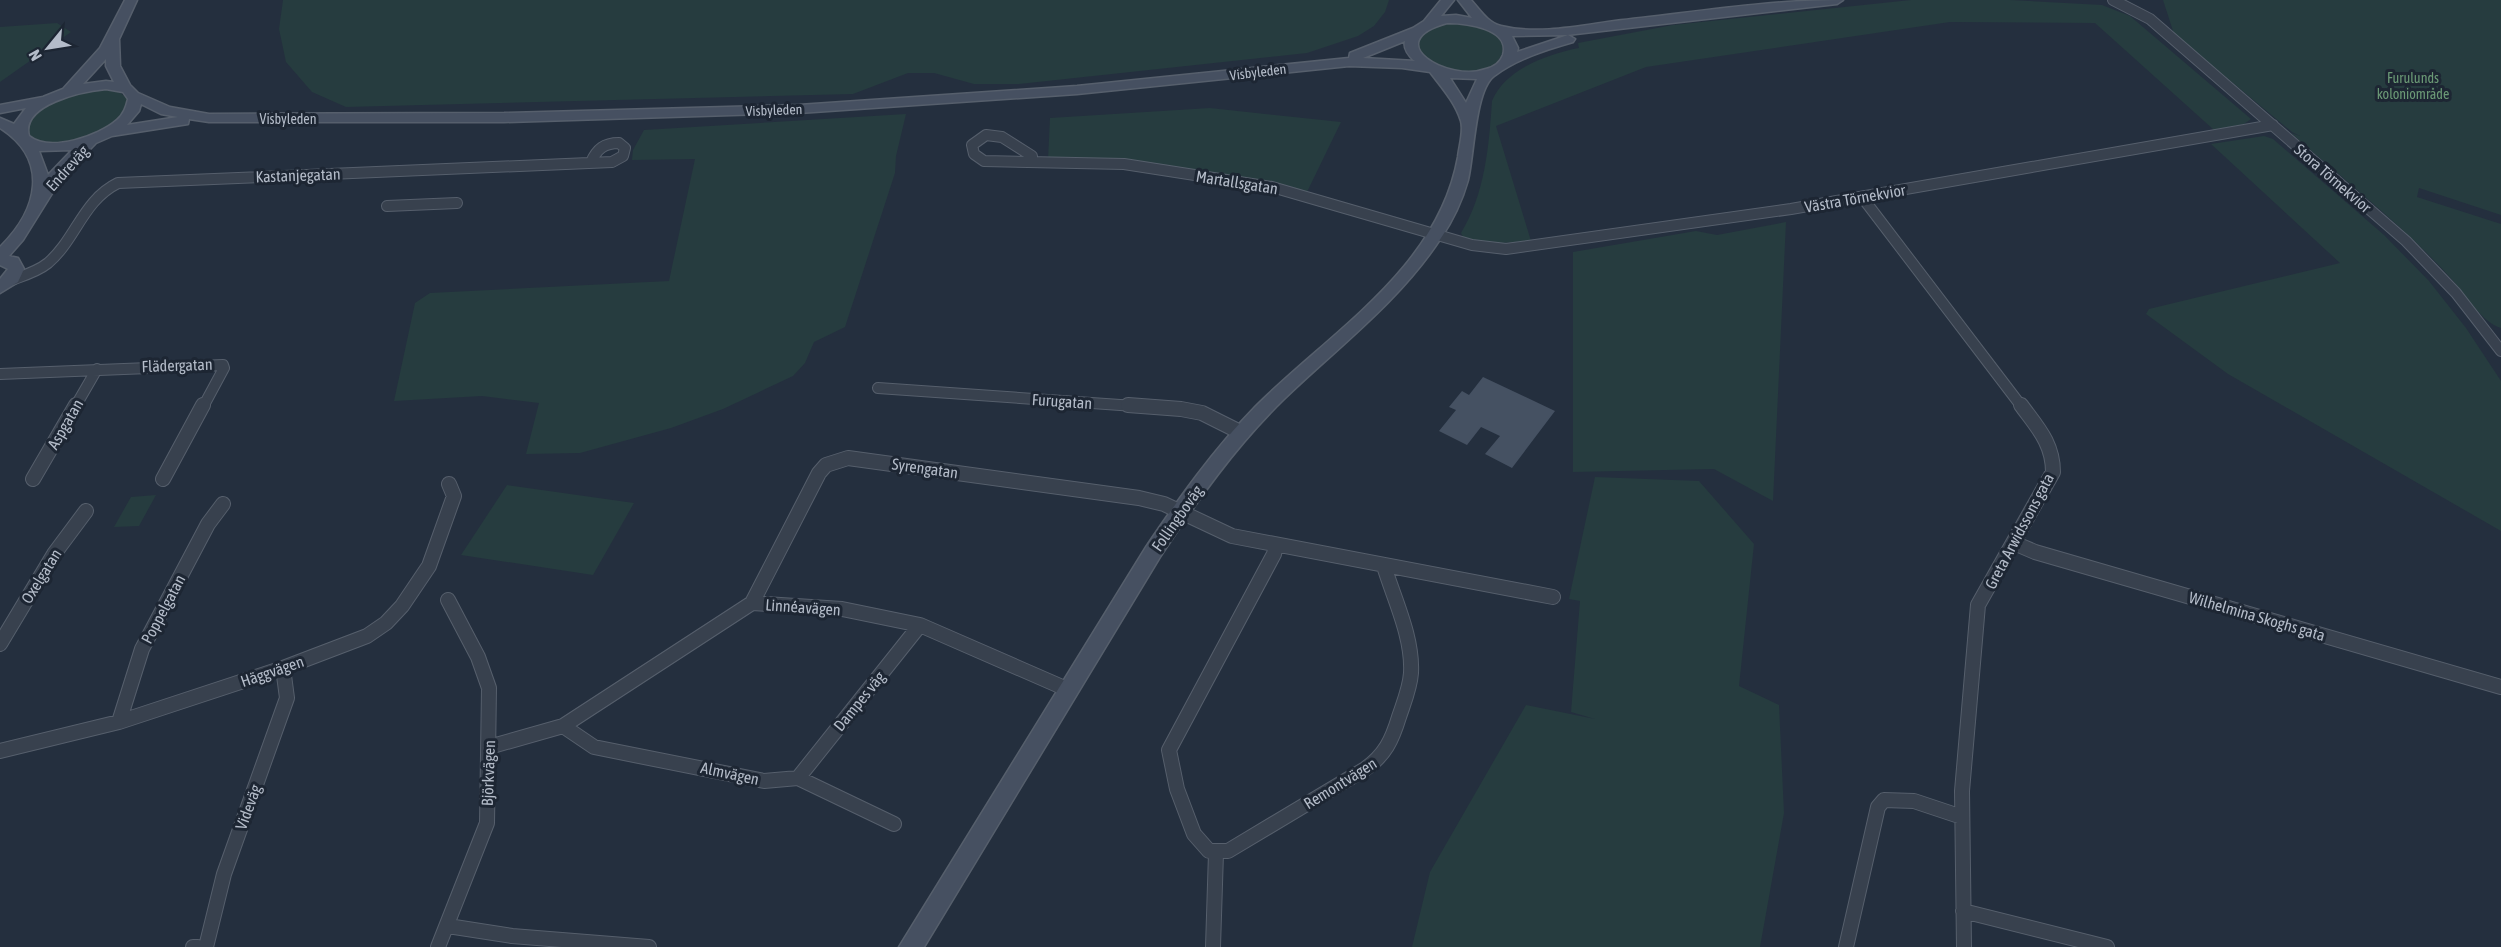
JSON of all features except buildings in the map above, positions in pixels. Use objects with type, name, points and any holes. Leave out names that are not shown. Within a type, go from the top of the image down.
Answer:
[{"type":"main road","points":[[24,138],[21,126],[27,116],[90,71],[113,40],[131,0]]},
{"type":"main road","points":[[1448,0],[1430,23],[1417,31],[1411,42],[1411,50],[1416,58],[1455,93],[1468,121]]},
{"type":"main road","points":[[1464,0],[1491,27],[1507,39],[1510,53],[1506,62]]},
{"type":"main road","points":[[1430,23],[1460,19],[1527,33],[1627,25],[1837,0]]},
{"type":"main road","points":[[1432,70],[1459,76],[1489,73],[1506,62],[1553,43],[1627,25]]},
{"type":"main road","name":"Visbyleden","points":[[1336,62],[1382,47],[1417,31]]},
{"type":"main road","points":[[98,137],[118,126],[130,115],[135,105],[113,66],[113,40]]},
{"type":"main road","name":"Visbyleden","points":[[24,138],[39,146],[56,147],[155,124],[209,118],[542,118],[817,109],[996,97],[1182,80],[1336,62],[1387,61],[1432,70]]},
{"type":"main road","name":"Follingboväg","points":[[911,947],[1179,512],[1242,433],[1277,396],[1394,285],[1436,235],[1460,179],[1464,164],[1468,121],[1475,94],[1489,73]]},
{"type":"main road","points":[[0,109],[95,86],[129,92]]},
{"type":"main road","name":"Visbyleden","points":[[129,92],[166,111],[209,118]]},
{"type":"main road","points":[[0,122],[24,138]]},
{"type":"main road","name":"Endreväg","points":[[7,269],[18,237],[40,198],[64,166],[98,137]]},
{"type":"main road","name":"Endreväg","points":[[24,138],[42,171],[43,184],[40,198]]},
{"type":"street","points":[[2113,0],[2150,19]]},
{"type":"street","points":[[2135,0],[2150,19]]},
{"type":"street","name":"Stora Törnekvior","points":[[2150,19],[2406,241],[2445,279],[2496,337],[2501,351]]},
{"type":"street","name":"Västra Törnekvior","points":[[1436,235],[1480,247],[1515,248],[1862,197],[2273,125]]},
{"type":"street","name":"Martallsgatan","points":[[1032,162],[1032,156],[1004,137],[985,136],[972,145],[974,154],[979,160],[1032,162],[1124,164],[1272,187],[1436,235]]},
{"type":"street","name":"Kastanjegatan","points":[[7,269],[45,266],[57,255],[99,194],[118,183],[591,162]]},
{"type":"street","name":"Greta Arwidssons gata","points":[[1862,197],[2048,441],[2053,459],[2053,472],[1978,605],[1962,791],[1964,947]]},
{"type":"street","points":[[387,206],[457,203]]},
{"type":"street","name":"Flädergatan","points":[[0,374],[222,364],[224,368],[163,479]]},
{"type":"street","name":"Aspgatan","points":[[33,479],[97,369]]},
{"type":"street","name":"Furugatan","points":[[878,388],[1181,408],[1202,413],[1242,433]]},
{"type":"street","name":"Syrengatan","points":[[752,603],[819,473],[826,465],[843,458],[1139,498],[1164,504],[1179,512]]},
{"type":"street","name":"Häggvägen","points":[[0,751],[119,722],[283,668],[367,636],[386,623],[402,606],[434,553],[454,496],[449,484]]},
{"type":"street","name":"Poppelgatan","points":[[119,722],[142,649],[208,524],[224,504]]},
{"type":"street","name":"Oxelgatan","points":[[0,644],[54,554],[86,511]]},
{"type":"street","points":[[1179,512],[1232,536],[1553,597]]},
{"type":"street","name":"Wilhelmina Skoghs gata","points":[[2014,543],[2035,552],[2501,687]]},
{"type":"street","points":[[1213,947],[1216,853],[1208,851],[1192,830],[1170,762],[1169,750],[1274,554],[1276,545]]},
{"type":"street","name":"Remontvägen","points":[[1216,853],[1228,852],[1365,769],[1379,760],[1388,750],[1394,737],[1411,669],[1408,649],[1384,566]]},
{"type":"street","name":"Björkvägen","points":[[438,947],[487,824],[489,688],[478,657],[448,600]]},
{"type":"street","name":"Linnéavägen","points":[[489,747],[563,726],[752,603],[842,609],[920,625],[1069,690]]},
{"type":"street","name":"Dampes väg","points":[[798,778],[920,625]]},
{"type":"street","name":"Videväg","points":[[206,947],[224,874],[287,698],[283,668]]},
{"type":"street","name":"Almvägen","points":[[563,726],[594,747],[764,781],[798,778]]},
{"type":"street","points":[[798,778],[894,824]]},
{"type":"street","points":[[1846,947],[1878,807],[1884,800],[1898,798],[1919,801],[1962,817]]},
{"type":"street","points":[[1963,911],[2107,947]]},
{"type":"street","points":[[448,926],[512,936],[649,947]]},
{"type":"street","points":[[193,947],[198,947]]},
{"type":"green space","points":[[283,0],[1389,0],[1385,12],[1374,26],[1358,36],[1307,53],[1019,84],[974,84],[934,73],[908,73],[853,94],[346,107],[312,92],[286,62],[279,29]]},
{"type":"green space","points":[[1911,0],[2010,0],[2102,5],[2130,16],[2251,119],[2244,124],[2214,130],[2095,23],[1950,22],[1646,67],[1496,126],[1531,241],[1486,244],[1463,237],[1461,233],[1481,186],[1492,101],[1507,80],[1529,65],[1554,54],[1579,48],[1578,43],[1673,25]]},
{"type":"green space","name":"Furulunds koloniområde","points":[[2163,0],[2501,0],[2501,215],[2419,188],[2417,197],[2501,224],[2501,328],[2482,315],[2455,283],[2397,224],[2291,133],[2300,136],[2292,132],[2174,34]]},
{"type":"green space","points":[[1458,22],[1483,27],[1497,36],[1502,46],[1501,57],[1493,66],[1480,72],[1463,74],[1445,70],[1420,55],[1417,43],[1429,30]]},
{"type":"green space","points":[[57,23],[71,32],[0,82],[0,27]]},
{"type":"green space","points":[[105,89],[118,91],[128,99],[125,111],[115,122],[101,131],[65,143],[49,143],[35,139],[26,130],[32,119],[49,104],[70,95]]},
{"type":"green space","points":[[1210,108],[1341,122],[1307,192],[1289,186],[1121,161],[1048,160],[1050,118]]},
{"type":"green space","points":[[906,114],[896,156],[895,173],[845,327],[814,342],[805,363],[793,376],[723,409],[671,428],[580,453],[526,454],[539,403],[482,396],[394,401],[415,303],[430,293],[669,281],[695,159],[632,160],[633,150],[644,130]]},
{"type":"green space","points":[[2264,136],[2273,139],[2384,235],[2429,281],[2466,328],[2501,381],[2501,531],[2228,374],[2146,314],[2149,309],[2340,263],[2211,144]]},
{"type":"green space","points":[[1786,222],[1773,501],[1714,469],[1573,472],[1573,252],[1696,231],[1717,235]]},
{"type":"green space","points":[[1595,477],[1699,481],[1754,544],[1739,686],[1779,705],[1784,813],[1760,947],[1412,947],[1430,872],[1526,705],[1595,719],[1571,712],[1580,601],[1569,599]]},
{"type":"green space","points":[[507,485],[634,503],[593,575],[461,555]]},
{"type":"green space","points":[[156,495],[139,526],[114,527],[131,497]]}]
